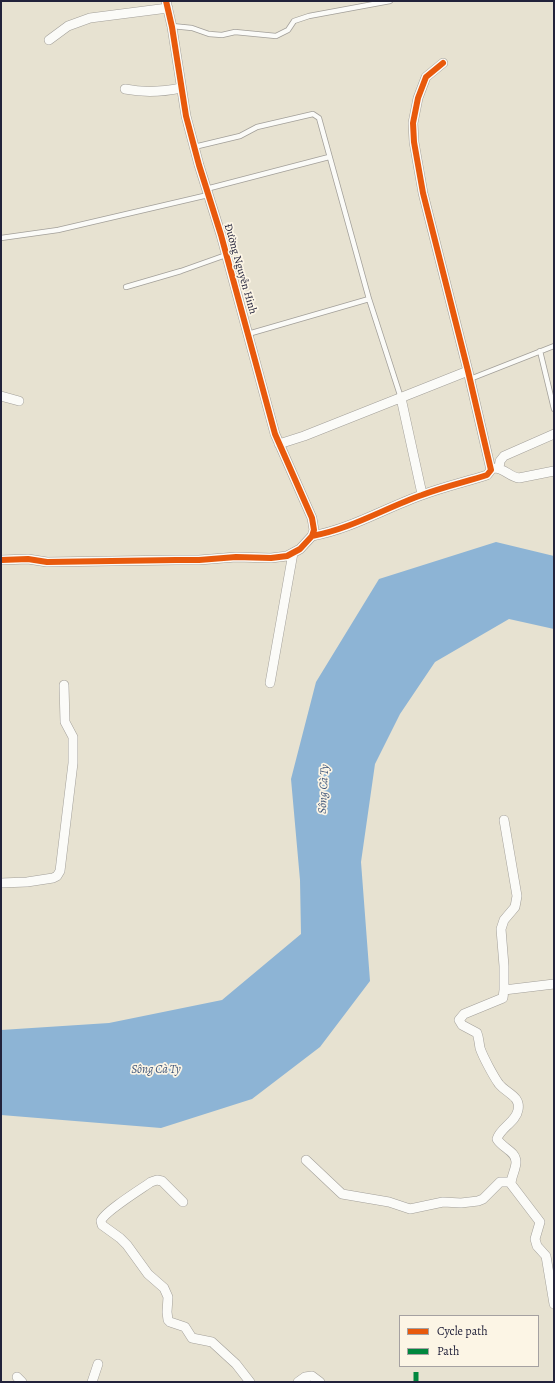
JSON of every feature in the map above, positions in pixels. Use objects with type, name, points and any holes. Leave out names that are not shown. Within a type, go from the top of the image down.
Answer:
[{"type":"street","name":"Đường Nguyễn Hinh","points":[[167,5],[172,26],[189,130],[226,254],[279,444],[312,518],[314,530],[312,536]]},
{"type":"street","points":[[49,40],[68,26],[90,18],[167,5]]},
{"type":"street","points":[[443,63],[426,77],[418,98],[413,123],[414,142],[423,193],[469,375],[495,468],[514,478],[554,471]]},
{"type":"street","points":[[125,89],[152,92],[181,88]]},
{"type":"street","points":[[279,444],[304,436],[401,398],[469,375]]},
{"type":"street","points":[[1,396],[19,401]]},
{"type":"street","points":[[401,398],[422,494]]},
{"type":"street","points":[[1,560],[28,559],[47,562],[199,560],[236,557],[271,558],[287,556],[300,549],[312,536],[337,530],[422,494],[487,475],[495,468],[504,456],[554,434]]},
{"type":"street","points":[[270,683],[293,553]]},
{"type":"street","points":[[1,883],[28,882],[54,878],[60,871],[74,763],[73,737],[65,722],[64,685]]},
{"type":"street","points":[[504,820],[517,896],[515,907],[504,920],[501,929],[504,966],[503,998],[464,1014],[459,1020],[462,1025],[477,1033],[481,1049],[499,1084],[514,1096],[518,1103],[519,1108],[515,1118],[499,1134],[497,1139],[499,1143],[513,1154],[516,1159],[511,1182],[513,1187],[540,1222],[535,1239],[537,1246],[546,1256],[554,1304]]},
{"type":"street","points":[[504,990],[554,984]]},
{"type":"street","points":[[306,1160],[342,1194],[389,1202],[410,1209],[443,1202],[461,1203],[478,1201],[483,1199],[500,1182],[511,1182]]},
{"type":"street","points":[[183,1202],[162,1181],[157,1180],[151,1182],[103,1216],[101,1221],[102,1225],[127,1245],[148,1274],[164,1288],[168,1297],[168,1320],[185,1328],[192,1338],[212,1342],[236,1364],[250,1382]]},
{"type":"street","points":[[92,1382],[98,1364]]},
{"type":"street","points":[[298,1382],[305,1377],[312,1376],[320,1382]]},
{"type":"lane","points":[[172,26],[192,28],[209,34],[222,35],[235,32],[276,36],[288,30],[294,21],[309,16],[390,1]]},
{"type":"lane","points":[[194,147],[240,136],[258,127],[313,114],[319,118],[369,299],[401,398]]},
{"type":"lane","points":[[1,238],[58,230],[207,192],[329,156]]},
{"type":"lane","points":[[126,287],[181,271],[226,254]]},
{"type":"lane","points":[[248,334],[369,299]]},
{"type":"lane","points":[[469,375],[554,346]]},
{"type":"lane","points":[[540,351],[554,409]]},
{"type":"water","name":"Sông Cà Ty","points":[[496,542],[554,556],[554,629],[509,619],[435,662],[400,714],[375,764],[361,862],[370,981],[320,1047],[252,1099],[161,1128],[1,1115],[1,1030],[109,1023],[222,1000],[301,934],[300,880],[291,779],[316,682],[379,579]]},
{"type":"marked path","points":[[416,1367],[416,1382]]},
{"type":"cycle path","points":[[1,560],[28,559],[47,562],[199,560],[236,557],[271,558],[287,556],[300,549],[312,536],[314,530],[312,518],[275,434],[221,235],[199,165],[186,116],[172,27],[166,1]]},
{"type":"cycle path","points":[[312,536],[326,533],[354,523],[430,492],[487,475],[491,470],[468,371],[423,193],[414,142],[413,123],[418,98],[426,77],[443,63]]}]
